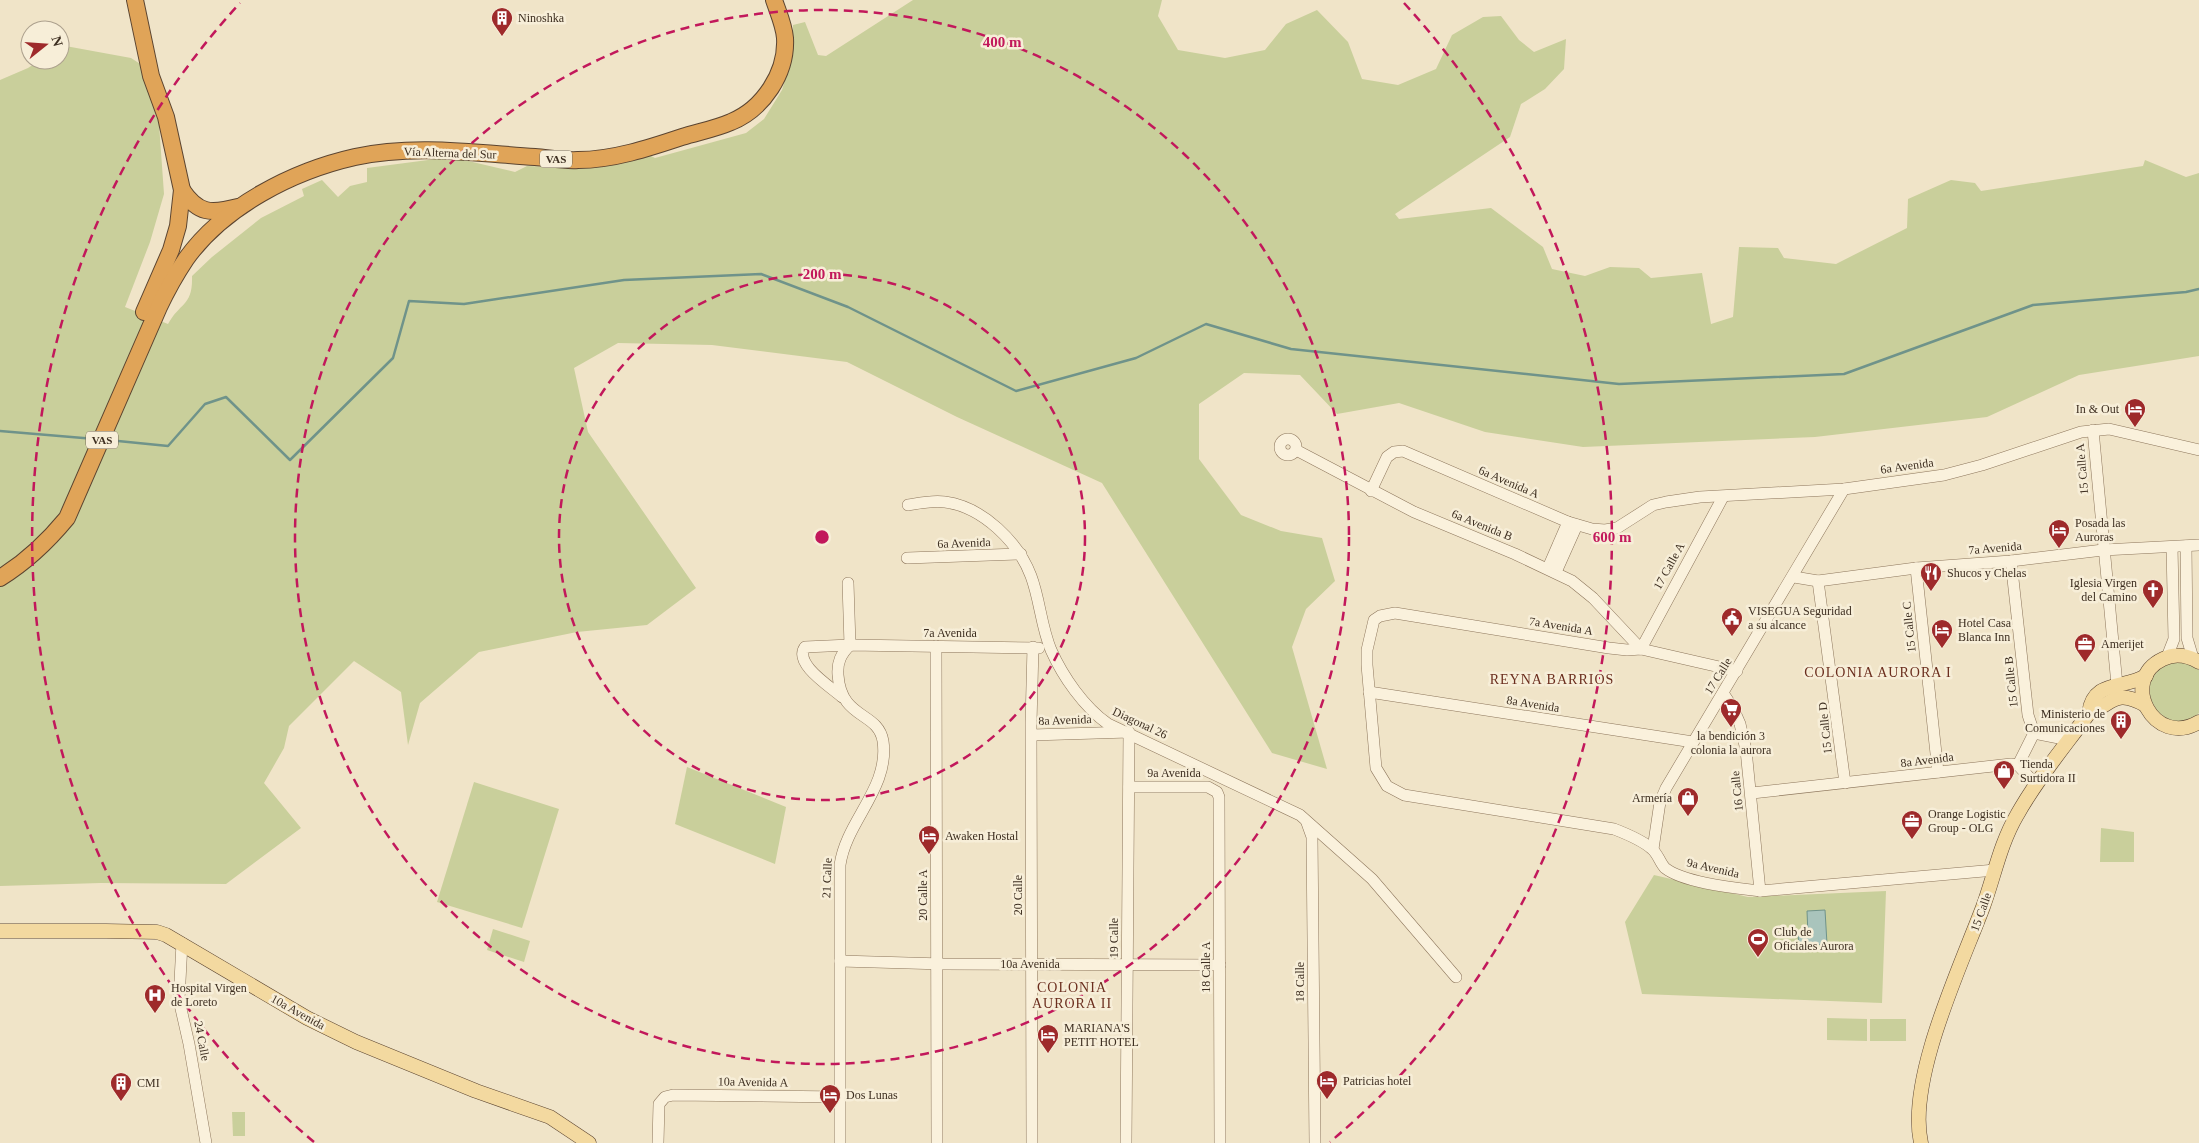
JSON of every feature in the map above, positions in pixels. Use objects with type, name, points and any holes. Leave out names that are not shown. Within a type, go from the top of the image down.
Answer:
[{"type":"highway","name":"Vía Alterna del Sur","points":[[0,578],[26,560],[53,535],[73,508],[153,305],[178,226],[182,190],[178,165],[166,117],[150,76],[135,0]]},
{"type":"highway","points":[[144,0],[165,100],[166,117]]},
{"type":"highway","name":"Vía Alterna del Sur","points":[[0,565],[37,536],[53,519],[69,492],[153,305],[204,238],[241,206],[280,184],[309,172],[354,157],[381,152],[439,150],[579,160],[631,152],[730,123],[752,110],[769,92],[782,62],[785,38],[774,0]]},
{"type":"highway","points":[[182,190],[191,203],[206,211],[227,210],[241,206]]},
{"type":"main road","points":[[2196,660],[2176,655],[2167,657],[2151,667],[2142,690],[2144,705],[2156,720],[2164,726],[2174,728],[2188,727],[2199,722]]},
{"type":"main road","name":"15 Calle","points":[[1917,1139],[1921,1099],[1930,1050],[2008,833],[2036,785],[2089,713],[2091,702],[2095,697],[2101,691],[2117,685],[2134,682],[2146,676]]},
{"type":"main road","name":"15 Calle","points":[[2089,713],[2098,710],[2110,700],[2119,698],[2133,698],[2144,705]]},
{"type":"main road","name":"10a Avenida","points":[[0,931],[157,932],[182,943],[307,1018],[356,1042],[476,1091],[550,1117],[589,1143]]},
{"type":"street","name":"6a Avenida","points":[[1617,528],[1653,505],[1700,497],[1844,489],[1944,475],[1982,465],[2081,432],[2093,430],[2109,429],[2199,450]]},
{"type":"street","name":"15 Calle A","points":[[2093,430],[2117,685]]},
{"type":"street","name":"6a Avenida B","points":[[1296,450],[1414,512],[1552,570],[1572,581],[1593,598],[1640,649]]},
{"type":"street","name":"6a Avenida A","points":[[1371,491],[1387,457],[1394,452],[1403,452],[1572,523],[1599,529],[1617,528]]},
{"type":"street","name":"17 Calle","points":[[1649,847],[1660,802],[1666,788],[1794,577],[1844,489]]},
{"type":"street","name":"17 Calle A","points":[[1640,649],[1722,497]]},
{"type":"street","points":[[908,505],[946,502],[971,510],[998,530],[1021,554]]},
{"type":"street","points":[[1552,570],[1572,523]]},
{"type":"street","name":"7a Avenida","points":[[1794,577],[1818,581],[1916,568],[2011,561],[2103,550],[2199,545]]},
{"type":"street","points":[[2186,546],[2187,638],[2196,660]]},
{"type":"street","points":[[2167,657],[2174,638],[2172,547]]},
{"type":"street","name":"6a Avenida","points":[[908,558],[1021,554]]},
{"type":"street","name":"Diagonal 26","points":[[1021,554],[1035,586],[1050,648],[1060,667],[1087,706],[1108,724],[1129,732],[1300,815],[1372,880],[1456,977]]},
{"type":"street","name":"15 Calle B","points":[[2011,561],[2028,715],[2034,734]]},
{"type":"street","name":"15 Calle C","points":[[1916,568],[1938,772]]},
{"type":"street","name":"15 Calle D","points":[[1818,581],[1845,783]]},
{"type":"street","points":[[842,698],[839,685],[839,661],[843,651],[850,645],[848,583]]},
{"type":"street","name":"7a Avenida A","points":[[1369,692],[1367,650],[1371,628],[1374,620],[1380,616],[1395,613],[1609,648],[1640,649],[1737,671]]},
{"type":"street","name":"7a Avenida","points":[[842,698],[807,667],[802,660],[802,651],[805,647],[850,645],[1050,648]]},
{"type":"street","name":"20 Calle A","points":[[936,646],[937,1143]]},
{"type":"street","name":"20 Calle","points":[[1032,1143],[1033,647]]},
{"type":"street","name":"8a Avenida","points":[[1369,692],[1693,742]]},
{"type":"street","name":"9a Avenida","points":[[1369,692],[1376,768],[1386,786],[1404,795],[1614,829],[1649,847],[1665,868],[1685,878],[1729,888],[1760,891],[1995,870]]},
{"type":"street","name":"16 Calle","points":[[1723,693],[1740,724],[1752,793],[1760,891]]},
{"type":"street","name":"21 Calle","points":[[840,1143],[841,855],[844,845],[879,778],[884,753],[880,731],[874,724],[850,708],[842,698]]},
{"type":"street","name":"8a Avenida","points":[[1032,735],[1129,732]]},
{"type":"street","name":"19 Calle","points":[[1126,1143],[1129,732]]},
{"type":"street","points":[[2036,785],[2018,765],[2034,734],[2069,740]]},
{"type":"street","name":"8a Avenida","points":[[1752,793],[2011,764],[2018,765]]},
{"type":"street","name":"9a Avenida","points":[[1128,787],[1200,786],[1213,788],[1217,792]]},
{"type":"street","name":"18 Calle A","points":[[1217,792],[1220,804],[1220,1143]]},
{"type":"street","name":"18 Calle","points":[[1307,821],[1312,837],[1315,1143]]},
{"type":"street","name":"24 Calle","points":[[182,943],[179,1000],[189,1044],[206,1143]]},
{"type":"street","name":"10a Avenida","points":[[840,961],[937,964],[1220,965]]},
{"type":"street","name":"10a Avenida A","points":[[658,1143],[659,1104],[665,1097],[673,1095],[840,1097]]},
{"type":"green space","points":[[913,0],[1162,0],[1158,16],[1178,50],[1225,58],[1265,50],[1286,24],[1317,10],[1348,42],[1362,79],[1398,85],[1436,69],[1452,35],[1483,17],[1501,16],[1519,40],[1534,52],[1566,39],[1564,69],[1545,89],[1521,104],[1510,137],[1395,214],[1399,219],[1491,208],[1543,247],[1552,269],[1585,276],[1610,267],[1639,268],[1651,278],[1702,273],[1711,324],[1733,317],[1739,247],[1778,248],[1784,258],[1836,264],[1907,228],[1908,199],[1951,180],[1975,183],[1981,191],[2143,166],[2145,160],[2186,177],[2199,173],[2199,356],[2079,375],[1987,417],[1815,437],[1583,447],[1485,432],[1399,403],[1337,414],[1300,375],[1244,373],[1199,404],[1199,459],[1241,515],[1281,531],[1322,538],[1335,581],[1306,609],[1292,647],[1327,769],[1272,753],[1102,483],[957,417],[847,362],[712,345],[618,343],[574,368],[588,432],[696,588],[647,625],[577,632],[479,652],[420,703],[408,745],[401,692],[354,661],[289,726],[284,748],[264,783],[301,828],[226,884],[101,883],[0,886],[0,80],[23,70],[70,70],[70,47],[131,58],[145,67],[159,124],[164,194],[150,242],[125,307],[168,324],[188,299],[192,286],[192,276],[212,257],[261,218],[304,196],[302,189],[322,180],[338,197],[350,186],[367,182],[367,168],[451,157],[515,172],[527,166],[587,168],[649,155],[655,158],[746,133],[764,119],[782,90],[793,54],[793,25],[805,22],[818,55],[826,56]]},
{"type":"green space","points":[[2175,662],[2185,662],[2199,670],[2199,713],[2186,721],[2174,721],[2162,716],[2154,706],[2150,694],[2151,681],[2159,670]]},
{"type":"green space","points":[[687,767],[786,807],[775,864],[675,824]]},
{"type":"green space","points":[[474,782],[559,809],[522,928],[437,902]]},
{"type":"green space","points":[[2101,828],[2134,832],[2134,862],[2100,862]]},
{"type":"green space","name":"Club de Oficiales Aurora","points":[[1654,875],[1748,897],[1886,891],[1882,1003],[1642,994],[1625,922]]},
{"type":"green space","points":[[493,929],[530,941],[524,962],[487,950]]},
{"type":"green space","points":[[1827,1018],[1867,1019],[1867,1041],[1827,1040]]},
{"type":"green space","points":[[1870,1019],[1906,1019],[1906,1041],[1870,1041]]},
{"type":"green space","points":[[232,1112],[245,1112],[245,1136],[233,1136]]},
{"type":"water","points":[[1825,910],[1827,944],[1799,946],[1798,935],[1808,935],[1807,911]]},
{"type":"waterway","points":[[108,440],[168,446],[205,404],[226,397],[290,460],[393,358],[409,301],[464,304],[624,280],[761,274],[848,307],[1016,391],[1136,358],[1206,324],[1291,349],[1619,384],[1844,374],[2033,305],[2186,292],[2199,289]]},
{"type":"waterway","points":[[0,431],[95,439]]},
{"type":"place","name":"Ninoshka","points":[[502,37]]},
{"type":"place","name":"In & Out","points":[[2135,428]]},
{"type":"place","name":"Posada las Auroras","points":[[2059,549]]},
{"type":"place","name":"Shucos y Chelas","points":[[1931,592]]},
{"type":"place","name":"Iglesia Virgen del Camino","points":[[2153,609]]},
{"type":"place","name":"VISEGUA Seguridad a su alcance","points":[[1732,637]]},
{"type":"place","name":"Hotel Casa Blanca Inn","points":[[1942,649]]},
{"type":"place","name":"Amerijet","points":[[2085,663]]},
{"type":"place","name":"la bendición 3 colonia la aurora","points":[[1731,728]]},
{"type":"place","name":"Ministerio de Comunicaciones","points":[[2121,740]]},
{"type":"place","name":"Tienda Surtidora II","points":[[2004,790]]},
{"type":"place","name":"Armería","points":[[1688,817]]},
{"type":"place","name":"Orange Logistic Group - OLG","points":[[1912,840]]},
{"type":"place","name":"Awaken Hostal","points":[[929,855]]},
{"type":"place","name":"Club de Oficiales Aurora","points":[[1758,958]]},
{"type":"place","name":"Hospital Virgen de Loreto","points":[[155,1014]]},
{"type":"place","name":"MARIANA'S PETIT HOTEL","points":[[1048,1054]]},
{"type":"place","name":"Patricias hotel","points":[[1327,1100]]},
{"type":"place","name":"CMI","points":[[121,1102]]},
{"type":"place","name":"Dos Lunas","points":[[830,1114]]},
{"type":"district","name":"COLONIA AURORA I","points":[[1878,672]]},
{"type":"district","name":"REYNA BARRIOS","points":[[1552,679]]},
{"type":"district","name":"COLONIA AURORA II","points":[[1072,996]]}]
